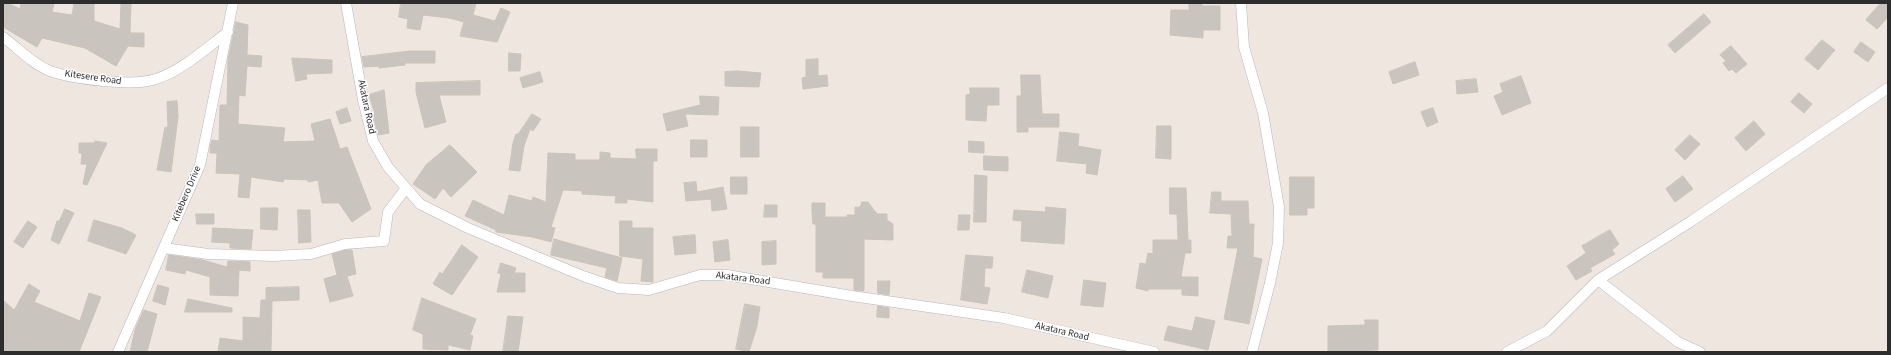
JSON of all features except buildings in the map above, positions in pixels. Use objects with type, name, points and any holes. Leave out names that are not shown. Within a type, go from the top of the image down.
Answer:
[{"type":"street","name":"Kitebero Drive","points":[[118,352],[200,165],[233,3]]},
{"type":"street","name":"Akatara Road","points":[[346,3],[363,100],[373,141],[388,168],[420,204],[468,228],[583,276],[618,288],[649,290],[700,275],[727,275],[852,296],[1004,318],[1154,352]]},
{"type":"street","points":[[1241,3],[1244,47],[1263,113],[1279,206],[1278,243],[1270,283],[1252,352]]},
{"type":"street","name":"Kitesere Road","points":[[3,37],[30,59],[50,71],[80,78],[126,82],[156,79],[183,66],[228,32]]},
{"type":"street","points":[[1507,352],[1547,331],[1598,280],[1690,222],[1888,88]]},
{"type":"street","points":[[164,248],[208,254],[274,256],[311,254],[345,244],[384,241],[388,212],[406,188]]},
{"type":"street","points":[[1598,280],[1678,342],[1700,352]]}]
